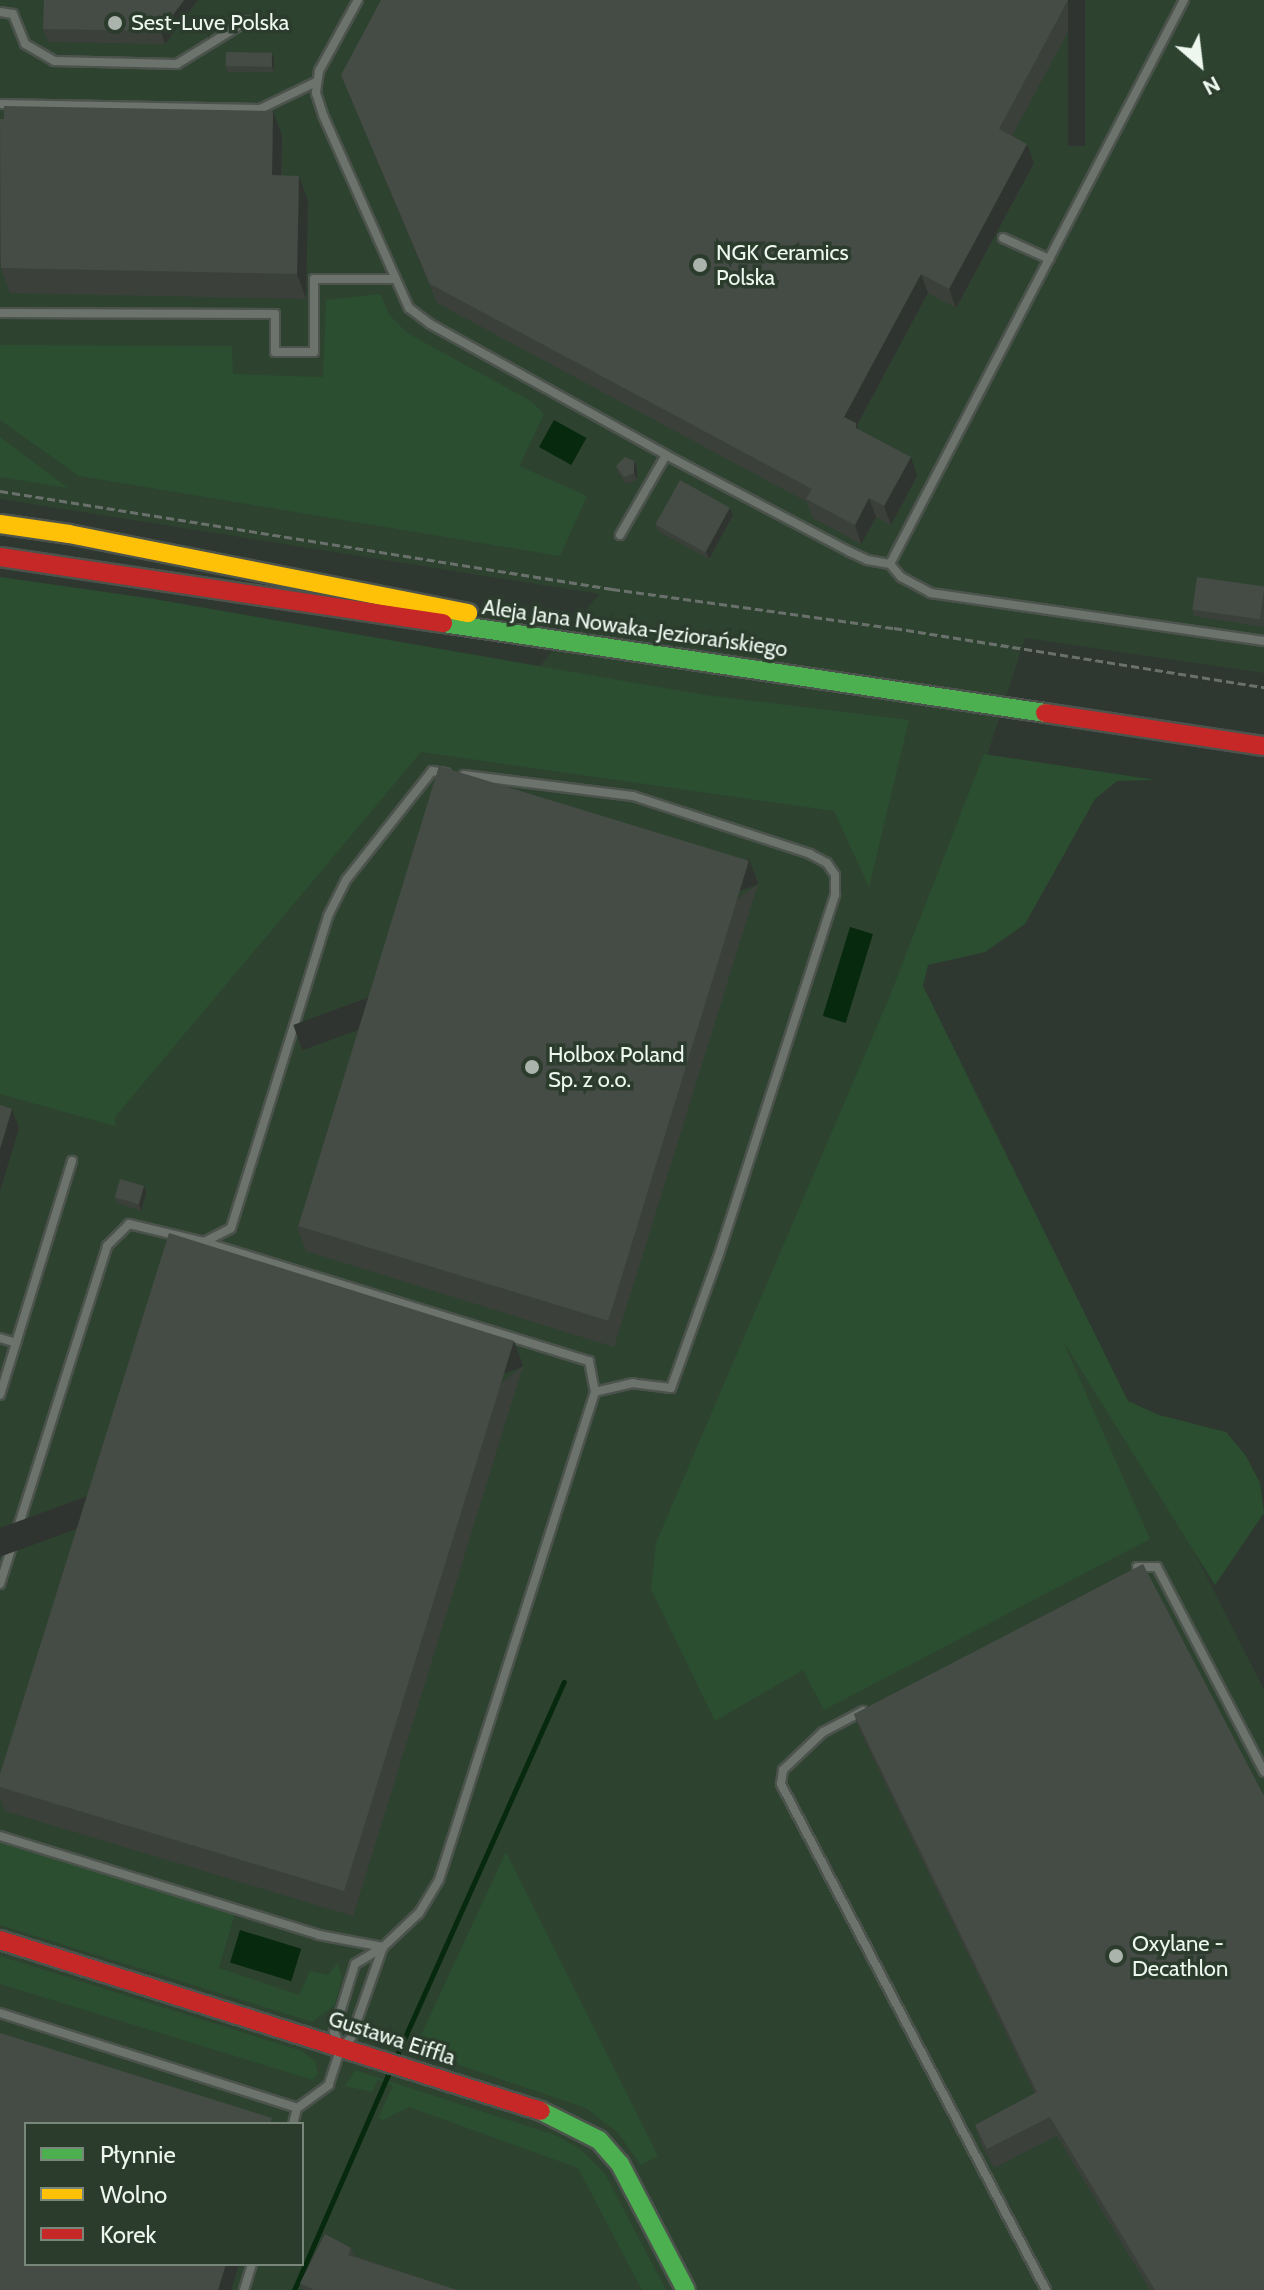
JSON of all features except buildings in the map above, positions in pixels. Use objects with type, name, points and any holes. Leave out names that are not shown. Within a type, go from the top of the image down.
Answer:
[{"type":"main road","points":[[0,524],[438,605],[591,645]]},
{"type":"main road","name":"Aleja Jana Nowaka-Jeziorańskiego","points":[[0,557],[1264,746]]},
{"type":"main road","name":"Gustawa Eiffla","points":[[0,1940],[527,2105],[581,2128],[599,2140],[620,2164],[686,2290]]},
{"type":"lane","points":[[0,104],[260,109],[316,82],[358,0]]},
{"type":"lane","points":[[890,564],[1184,0]]},
{"type":"lane","points":[[0,12],[13,14],[25,44],[55,61],[177,64],[247,21]]},
{"type":"lane","points":[[316,82],[323,115],[394,279],[409,308],[418,316],[666,455],[848,551],[867,560],[890,564],[901,577],[931,593],[1264,641]]},
{"type":"lane","points":[[1003,238],[1049,259]]},
{"type":"lane","points":[[0,313],[275,314],[275,352],[314,352],[314,279],[394,279]]},
{"type":"lane","points":[[620,535],[666,455]]},
{"type":"lane","points":[[204,1242],[231,1228],[328,916],[346,880],[432,771],[633,796],[810,854],[827,863],[835,875],[835,895],[718,1257],[671,1388],[633,1383],[595,1392]]},
{"type":"lane","points":[[0,1395],[72,1161]]},
{"type":"lane","points":[[0,1584],[107,1246],[129,1224],[204,1242],[589,1361],[595,1392],[439,1880],[419,1913],[383,1947],[355,1964],[334,2032],[341,2047]]},
{"type":"lane","points":[[0,1338],[16,1343]]},
{"type":"lane","points":[[1127,1573],[1140,1566],[1157,1567],[1264,1772]]},
{"type":"lane","points":[[878,1703],[823,1732],[783,1770],[781,1784],[1046,2290]]},
{"type":"lane","points":[[0,1836],[319,1935],[383,1947]]},
{"type":"lane","points":[[294,2122],[297,2108],[329,2085],[341,2047],[351,2038],[383,1947]]},
{"type":"lane","points":[[0,2013],[297,2108]]},
{"type":"lane","points":[[244,2290],[251,2266]]},
{"type":"path","points":[[0,491],[612,589],[894,628],[1264,687]]},
{"type":"shaded area","points":[[0,0],[1264,0],[1264,673],[1025,638],[911,991],[1264,1690],[1264,2290],[0,2290],[0,1083],[421,752],[540,666],[599,594],[0,499]]},
{"type":"shaded area","points":[[380,294],[390,316],[407,333],[531,401],[544,414],[519,466],[587,496],[560,556],[79,476],[0,420],[0,345],[232,346],[233,374],[323,377],[326,300]]},
{"type":"shaded area","points":[[554,420],[586,438],[571,465],[539,447]]},
{"type":"shaded area","points":[[0,437],[68,488],[0,477]]},
{"type":"shaded area","points":[[0,577],[154,599],[705,695],[909,720],[869,887],[834,811],[421,752],[115,1117],[115,1126],[0,1094]]},
{"type":"shaded area","points":[[984,754],[1156,780],[1117,781],[1095,799],[1025,924],[985,952],[928,965],[923,986],[1128,1401],[1159,1415],[1226,1432],[1246,1456],[1260,1483],[1264,1513],[1215,1585],[1063,1341],[1150,1539],[824,1710],[803,1670],[715,1721],[651,1589],[656,1543],[889,998]]},
{"type":"shaded area","points":[[850,927],[873,934],[846,1023],[823,1016]]},
{"type":"shaded area","points":[[0,1841],[235,1913],[219,1968],[299,1995],[310,1971],[328,1975],[338,1963],[342,1978],[335,2005],[312,2022],[0,1925]]},
{"type":"shaded area","points":[[506,1852],[658,2156],[641,2165],[618,2133],[586,2108],[414,2050]]},
{"type":"shaded area","points":[[240,1930],[301,1949],[291,1981],[230,1963]]},
{"type":"shaded area","points":[[0,1956],[302,2051],[315,2061],[318,2073],[313,2080],[0,1984]]},
{"type":"shaded area","points":[[355,2070],[555,2135],[579,2148],[605,2174],[666,2290],[642,2290],[578,2168],[409,2107],[383,2120],[378,2118],[393,2086],[378,2080],[372,2092],[345,2086]]},
{"type":"waterway","points":[[396,2057],[564,1682]]},
{"type":"waterway","points":[[294,2290],[390,2070]]},
{"type":"traffic: fast","points":[[443,623],[1045,713]]},
{"type":"traffic: fast","points":[[541,2111],[599,2140],[620,2164],[686,2290]]},
{"type":"traffic: slow","points":[[0,524],[69,534],[468,613]]},
{"type":"traffic: jam","points":[[0,557],[443,623]]},
{"type":"traffic: jam","points":[[1045,713],[1264,746]]},
{"type":"traffic: jam","points":[[0,1940],[541,2111]]},
{"type":"place","name":"Sest-Luve Polska","points":[[115,23]]},
{"type":"place","name":"NGK Ceramics Polska","points":[[700,265]]},
{"type":"place","name":"Holbox Poland Sp. z o.o.","points":[[532,1067]]},
{"type":"place","name":"Oxylane - Decathlon","points":[[1116,1956]]}]
